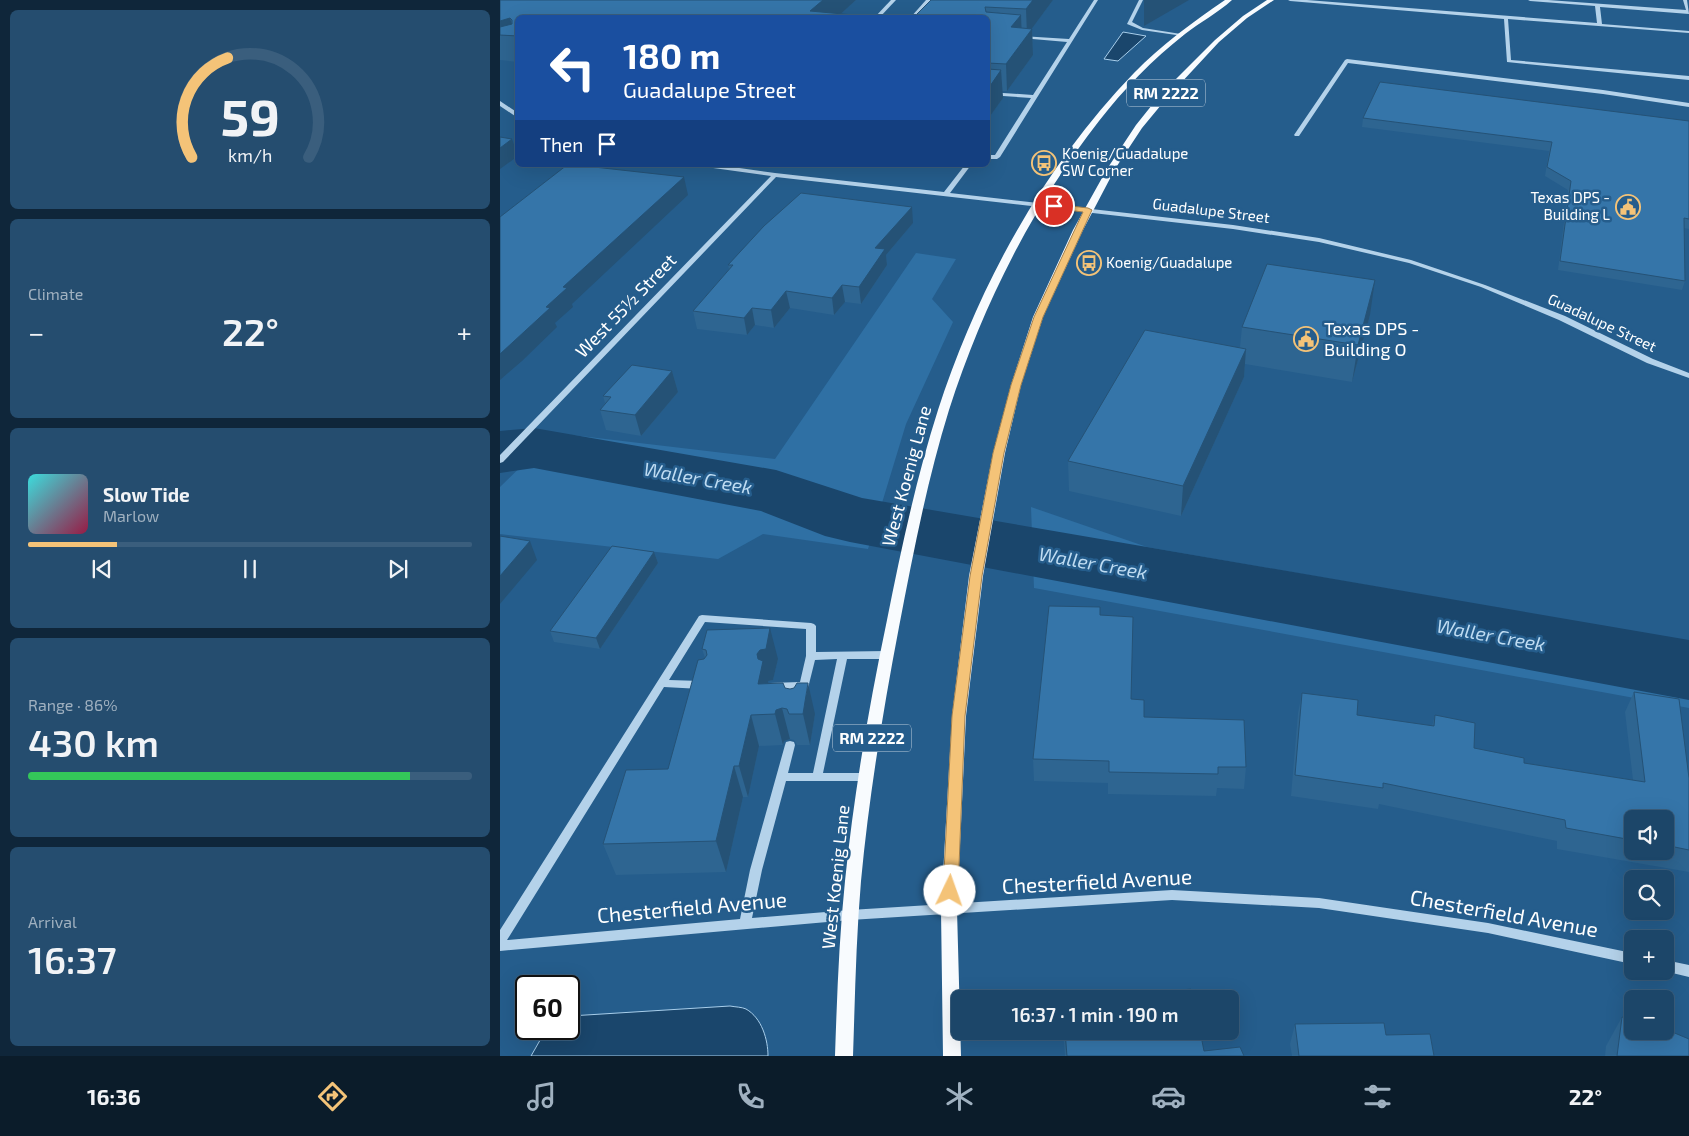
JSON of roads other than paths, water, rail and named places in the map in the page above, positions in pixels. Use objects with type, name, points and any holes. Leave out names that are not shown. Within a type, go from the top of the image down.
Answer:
[{"type":"main road","name":"West Koenig Lane","points":[[844,1056],[850,915],[866,777],[905,562],[933,447],[955,379],[981,314],[1037,204],[1062,165],[1095,122],[1152,60],[1181,35],[1229,0]]},
{"type":"main road","name":"RM 2222","points":[[952,1056],[949,910],[959,716],[976,576],[999,453],[1016,385],[1038,317],[1088,210],[1111,169],[1139,127],[1163,97],[1217,41],[1245,17],[1271,0]]},
{"type":"street","points":[[879,15],[894,0]]},
{"type":"street","points":[[915,15],[929,0]]},
{"type":"street","points":[[990,157],[997,157],[1096,0]]},
{"type":"street","points":[[1141,0],[1129,23],[1142,29],[1181,35]]},
{"type":"street","points":[[1290,0],[1689,32]]},
{"type":"street","points":[[1530,0],[1689,12],[1685,0]]},
{"type":"street","points":[[1597,5],[1600,25]]},
{"type":"street","points":[[1506,18],[1509,61],[1689,78]]},
{"type":"street","points":[[1015,37],[1070,41]]},
{"type":"street","points":[[1297,135],[1347,61],[1603,92],[1689,105]]},
{"type":"street","points":[[990,92],[1035,97]]},
{"type":"street","points":[[500,102],[515,114]]},
{"type":"street","name":"Guadalupe Street","points":[[720,167],[775,175],[1234,227],[1319,240],[1411,262],[1483,286],[1553,314],[1650,361],[1689,376]]},
{"type":"street","points":[[946,194],[966,167]]},
{"type":"street","name":"West 55½ Street","points":[[500,460],[775,175]]},
{"type":"street","points":[[500,941],[702,618],[811,626],[810,656],[800,705]]},
{"type":"street","points":[[810,656],[887,655]]},
{"type":"street","points":[[817,777],[843,656]]},
{"type":"street","points":[[661,682],[709,686]]},
{"type":"street","points":[[772,686],[804,686]]},
{"type":"street","points":[[745,924],[756,870],[790,745]]},
{"type":"street","points":[[781,777],[866,777]]},
{"type":"street","name":"Chesterfield Avenue","points":[[500,946],[850,915],[1172,895],[1319,903],[1488,928],[1624,957]]},
{"type":"street","points":[[1674,968],[1689,971]]},
{"type":"waterway","name":"Waller Creek","points":[[500,452],[534,448],[776,492],[850,519],[1689,670]]},
{"type":"place","name":"Koenig/Guadalupe SW Corner","points":[[1044,163]]},
{"type":"place","name":"Texas DPS - Building L","points":[[1628,207]]},
{"type":"place","name":"Koenig/Guadalupe","points":[[1089,263]]},
{"type":"place","name":"Texas DPS - Building O","points":[[1306,339]]}]
